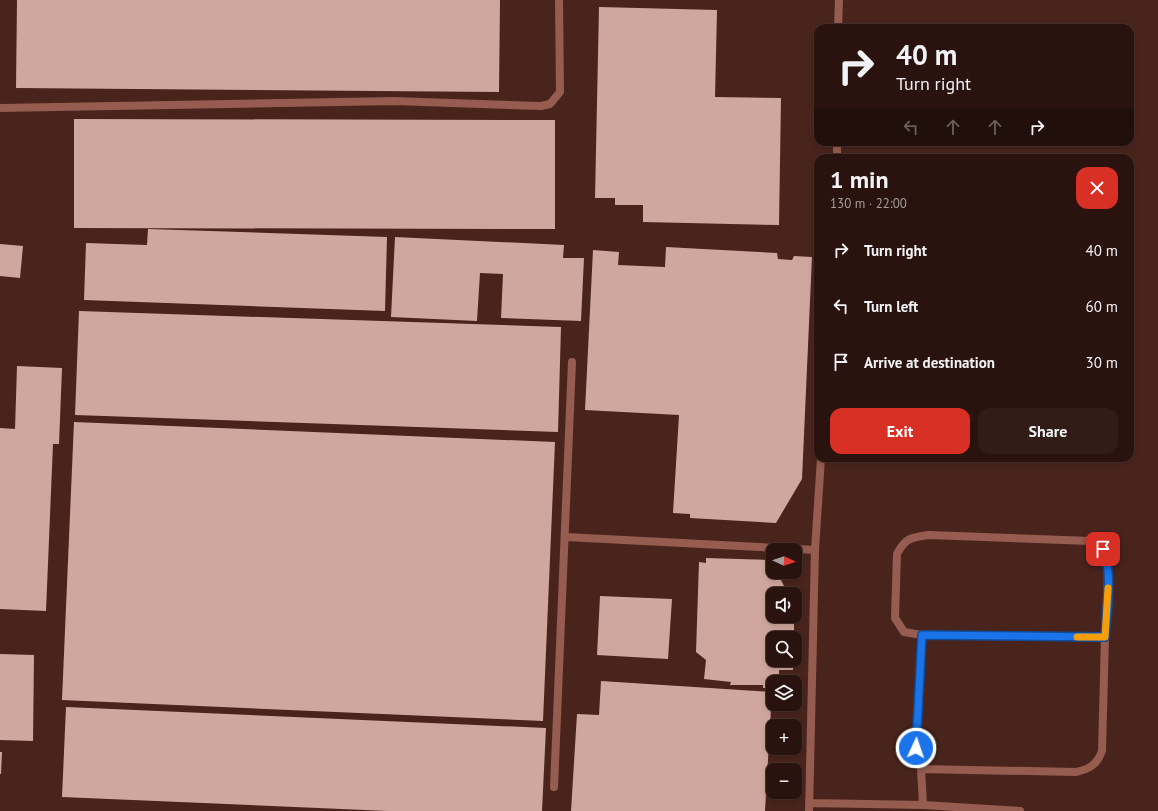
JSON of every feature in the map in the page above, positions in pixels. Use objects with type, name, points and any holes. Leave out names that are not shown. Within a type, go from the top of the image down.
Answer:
[{"type":"street","points":[[0,108],[394,100],[540,106],[550,104],[560,92],[559,0]]},
{"type":"street","points":[[838,24],[839,0]]},
{"type":"street","points":[[554,787],[566,537],[572,362]]},
{"type":"street","points":[[821,462],[815,550],[810,807],[923,805],[1020,811]]},
{"type":"street","points":[[921,769],[1076,772],[1092,766],[1099,759],[1102,751],[1108,577],[1107,559],[1103,549],[1098,543],[1090,541],[929,535],[911,538],[902,545],[897,554],[895,618],[904,632],[922,635],[1105,637]]},
{"type":"street","points":[[566,537],[815,550]]},
{"type":"street","points":[[922,635],[916,748],[921,769],[923,805]]},
{"type":"shaded area","points":[[0,0],[1158,0],[1158,811],[0,811]]},
{"type":"building","points":[[17,0],[500,0],[499,92],[16,88]]},
{"type":"building","points":[[599,7],[717,10],[715,97],[781,98],[779,225],[643,222],[643,205],[615,205],[615,198],[595,198]]},
{"type":"building","points":[[74,119],[555,120],[555,229],[74,228]]},
{"type":"building","points":[[148,229],[387,237],[385,311],[84,300],[86,243],[147,245]]},
{"type":"building","points":[[395,237],[564,245],[563,258],[584,258],[581,321],[501,318],[503,274],[480,273],[477,321],[391,317]]},
{"type":"building","points":[[0,244],[23,246],[20,278],[0,276]]},
{"type":"building","points":[[666,247],[777,253],[778,259],[792,260],[794,256],[812,257],[802,479],[776,523],[690,518],[690,514],[673,513],[679,415],[585,410],[593,250],[619,252],[618,265],[665,267]]},
{"type":"building","points":[[79,311],[561,327],[558,432],[75,415]]},
{"type":"building","points":[[17,366],[62,368],[59,444],[53,444],[46,611],[0,609],[0,428],[15,429]]},
{"type":"building","points":[[74,422],[555,442],[543,721],[62,700]]},
{"type":"building","points":[[706,558],[766,560],[766,579],[780,579],[784,587],[766,587],[766,623],[794,623],[794,631],[766,631],[766,667],[793,667],[793,670],[779,670],[779,675],[766,675],[766,688],[763,688],[763,685],[730,685],[731,682],[704,679],[706,660],[696,652],[699,562],[706,563]]},
{"type":"building","points":[[600,596],[672,599],[668,659],[597,655]]},
{"type":"building","points":[[0,654],[34,655],[33,741],[0,740]]},
{"type":"building","points":[[601,681],[766,692],[766,711],[771,711],[770,719],[766,719],[766,755],[768,755],[768,763],[766,763],[765,811],[571,811],[577,714],[599,715]]},
{"type":"building","points":[[66,707],[546,728],[542,811],[388,811],[62,797]]},
{"type":"building","points":[[0,752],[2,752],[1,774],[0,774]]},
{"type":"slow traffic","points":[[1077,637],[1105,637],[1108,588]]},
{"type":"route","points":[[916,748],[922,635],[1105,637],[1108,577],[1107,559],[1103,549]]}]
